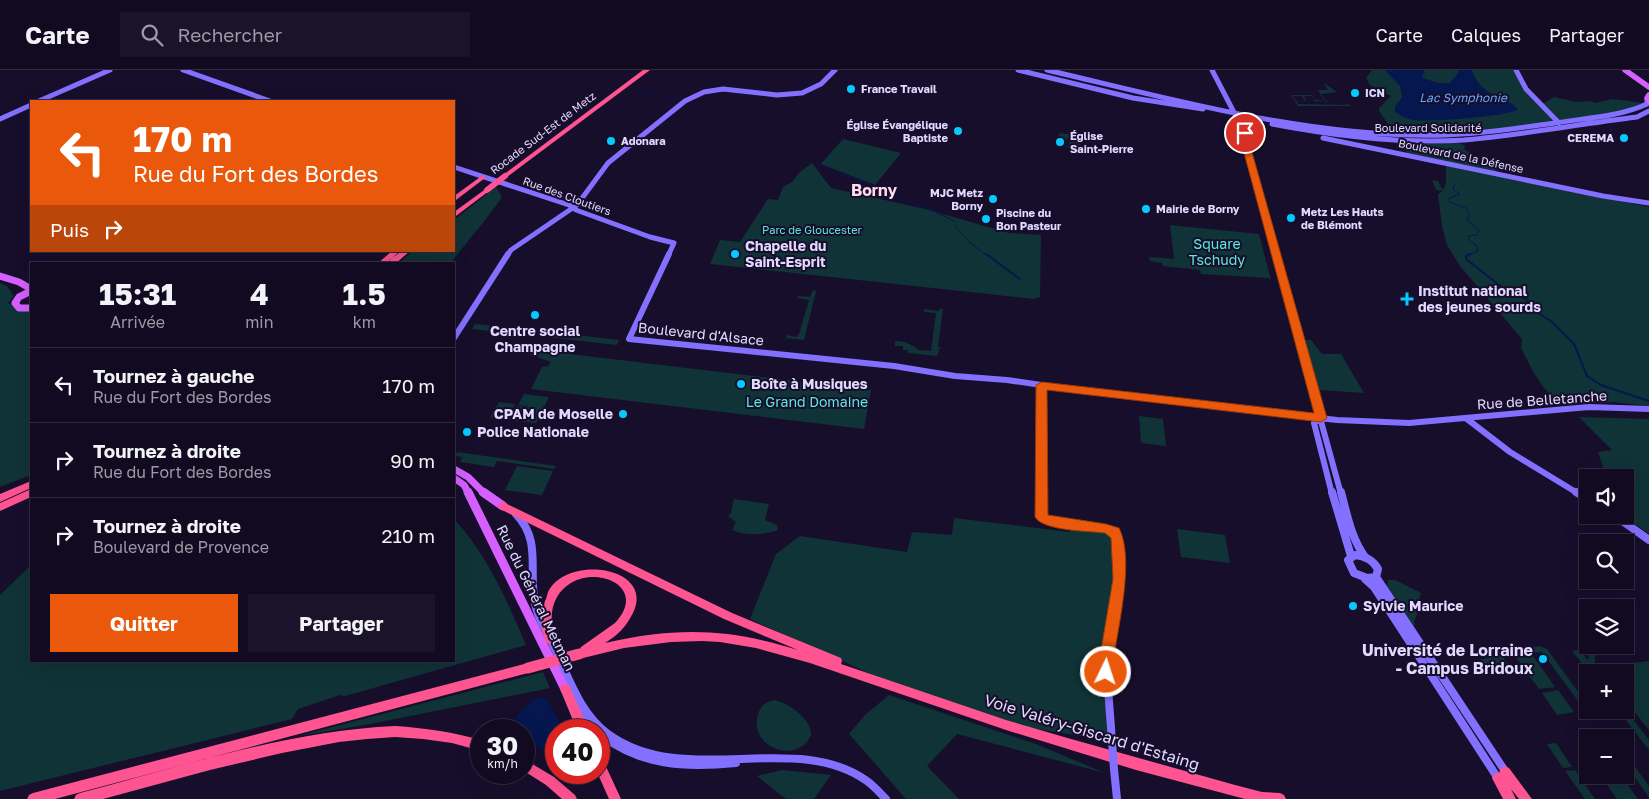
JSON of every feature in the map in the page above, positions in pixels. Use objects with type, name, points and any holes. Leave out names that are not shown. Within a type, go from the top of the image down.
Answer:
[{"type":"highway","name":"Rocade Sud-Est de Metz","points":[[502,176],[648,70]]},
{"type":"highway","name":"Rocade Sud-Est de Metz","points":[[455,214],[637,71]]},
{"type":"highway","points":[[455,198],[483,177]]},
{"type":"highway","name":"Rocade Sud-Est de Metz","points":[[455,208],[485,189]]},
{"type":"highway","points":[[383,262],[396,252]]},
{"type":"highway","points":[[393,262],[406,252]]},
{"type":"highway","points":[[0,498],[30,487]]},
{"type":"highway","points":[[0,505],[30,487]]},
{"type":"highway","points":[[503,506],[728,616],[908,691]]},
{"type":"highway","points":[[550,639],[547,612],[551,598],[562,584],[578,576],[595,571],[618,578],[630,592],[630,611],[615,630],[579,654]]},
{"type":"highway","points":[[33,799],[579,654],[642,640],[683,637],[728,639],[797,654],[908,691]]},
{"type":"highway","points":[[565,690],[578,719]]},
{"type":"highway","name":"Voie Valéry-Giscard d'Estaing","points":[[908,691],[1097,753],[1263,798]]},
{"type":"highway","points":[[80,799],[219,762],[346,734],[419,732],[450,737],[470,743]]},
{"type":"highway","points":[[535,772],[550,781],[571,799]]},
{"type":"highway","points":[[1501,775],[1512,799]]},
{"type":"highway","points":[[1501,775],[1524,799]]},
{"type":"highway","points":[[608,784],[615,799]]},
{"type":"highway","points":[[1263,798],[1280,799]]},
{"type":"main road","points":[[1625,70],[1649,88]]},
{"type":"main road","points":[[3,277],[30,290]]},
{"type":"main road","points":[[3,277],[15,285],[19,297]]},
{"type":"main road","points":[[30,291],[19,297],[15,303],[16,307],[30,308]]},
{"type":"main road","name":"Rue du Général Metman","points":[[455,470],[468,477],[487,496],[503,506]]},
{"type":"main road","name":"Rue du Général Metman","points":[[455,479],[464,485],[470,495],[565,690]]},
{"type":"street","points":[[41,100],[110,70]]},
{"type":"street","points":[[183,70],[267,100]]},
{"type":"street","points":[[455,336],[511,250],[578,204],[597,175],[614,158],[692,96],[723,89],[776,95],[802,93],[821,84],[834,70]]},
{"type":"street","name":"Boulevard Solidarité","points":[[1018,70],[1110,94],[1162,104],[1334,130],[1362,132],[1376,137],[1464,134],[1556,122],[1638,109],[1647,104],[1648,98]]},
{"type":"street","points":[[1037,75],[1043,70]]},
{"type":"street","points":[[1037,75],[1048,70]]},
{"type":"street","name":"Boulevard Solidarité","points":[[1048,70],[1269,124],[1317,133],[1376,137],[1473,139],[1637,116],[1649,111]]},
{"type":"street","points":[[1212,70],[1245,133],[1243,136],[1351,530],[1359,549],[1376,566],[1378,573],[1376,577],[1501,775]]},
{"type":"street","points":[[1516,70],[1526,89],[1556,122],[1563,126]]},
{"type":"street","points":[[0,119],[30,104]]},
{"type":"street","name":"Boulevard de la Défense","points":[[1269,124],[1320,137],[1435,161],[1649,203]]},
{"type":"street","points":[[1376,137],[1386,148],[1435,161]]},
{"type":"street","name":"Rue des Cloutiers","points":[[455,167],[650,237],[674,243]]},
{"type":"street","name":"Boulevard d'Alsace","points":[[674,243],[629,339],[846,362],[867,366],[911,369],[1321,418]]},
{"type":"street","points":[[1042,385],[1042,517],[1047,521],[1106,529],[1114,532],[1117,538],[1119,579],[1106,662],[1117,799]]},
{"type":"street","name":"Rue de Belletanche","points":[[1321,418],[1393,423],[1467,419],[1589,407],[1649,409]]},
{"type":"street","points":[[1321,418],[1314,423],[1342,530],[1350,548],[1351,556],[1348,563],[1350,570],[1374,587],[1501,775]]},
{"type":"street","points":[[1467,419],[1520,459],[1579,494]]},
{"type":"street","points":[[1330,485],[1340,486]]},
{"type":"street","name":"Rue du Général Metman","points":[[503,506],[520,517],[531,536],[533,595],[539,616],[583,706],[606,732],[626,745],[653,755],[684,760],[774,759],[817,762],[844,770],[870,783],[886,799]]},
{"type":"street","points":[[1627,524],[1649,540]]},
{"type":"street","points":[[1351,556],[1365,557]]},
{"type":"street","points":[[1365,579],[1376,577]]},
{"type":"street","name":"Rue du Général Metman","points":[[565,690],[587,719]]},
{"type":"street","name":"Rue du Général Metman","points":[[610,742],[625,752],[666,763],[703,766],[774,759]]},
{"type":"green space","points":[[1372,70],[1516,70],[1519,78],[1541,105],[1554,97],[1576,102],[1590,101],[1596,103],[1612,99],[1644,103],[1638,109],[1499,130],[1403,135],[1388,124],[1379,111],[1379,108],[1391,96],[1370,85],[1366,78]]},
{"type":"green space","points":[[1324,83],[1337,92],[1321,94],[1329,102],[1326,102],[1325,100],[1313,102],[1315,101],[1312,96],[1304,96],[1305,101],[1302,96],[1293,96],[1296,101],[1299,101],[1297,102],[1298,104],[1346,105],[1346,103],[1351,106],[1298,106],[1291,95],[1312,95],[1315,100],[1324,100],[1318,90],[1328,90]]},
{"type":"green space","points":[[1060,133],[1082,136],[1080,148],[1051,145],[1069,146],[1069,139],[1067,138],[1066,141],[1057,139]]},
{"type":"green space","points":[[843,139],[901,153],[875,185],[821,164]]},
{"type":"green space","points":[[1394,142],[1429,144],[1458,142],[1466,147],[1463,149],[1472,154],[1478,164],[1497,168],[1496,172],[1408,153]]},
{"type":"green space","name":"Parc de Gloucester","points":[[812,163],[831,188],[925,209],[1009,233],[1041,235],[1040,297],[1034,299],[710,264],[720,240],[740,242],[768,199],[778,200],[783,187],[792,182],[800,172]]},
{"type":"green space","points":[[1446,164],[1649,207],[1649,406],[1613,402],[1565,405],[1557,401],[1544,388],[1521,348],[1522,339],[1460,266],[1447,245],[1442,226],[1438,194],[1443,191],[1436,190],[1432,180],[1438,181],[1443,190],[1446,183]]},
{"type":"green space","points":[[496,187],[502,197],[452,262],[399,262],[412,252],[455,252],[455,219]]},
{"type":"green space","name":"Square Tschudy","points":[[1170,225],[1259,234],[1271,280],[1269,278],[1201,274],[1200,270],[1163,266],[1162,263],[1150,261],[1149,257],[1174,259]]},
{"type":"green space","points":[[0,283],[7,286],[14,296],[8,303],[30,311],[30,475],[0,487]]},
{"type":"green space","points":[[813,290],[816,291],[804,340],[787,338],[785,341],[787,335],[796,337],[799,334],[809,300],[797,298],[798,296],[810,297]]},
{"type":"green space","points":[[940,308],[943,309],[938,347],[947,349],[940,348],[937,356],[908,353],[908,350],[903,350],[903,346],[895,346],[895,341],[905,342],[917,348],[917,350],[931,351],[936,313],[924,312],[924,309],[939,311]]},
{"type":"green space","points":[[475,324],[538,331],[536,336],[472,329]]},
{"type":"green space","points":[[540,331],[619,340],[617,345],[538,336]]},
{"type":"green space","points":[[1305,340],[1311,340],[1322,354],[1341,354],[1364,393],[1319,390]]},
{"type":"green space","name":"Le Grand Domaine","points":[[528,349],[871,390],[864,429],[531,389],[542,367],[548,366],[551,362],[526,353]]},
{"type":"green space","points":[[524,394],[549,397],[536,423],[509,420],[516,406],[537,408],[518,405]]},
{"type":"green space","points":[[499,402],[515,404],[507,419],[490,417]]},
{"type":"green space","points":[[1139,416],[1163,419],[1166,446],[1141,443]]},
{"type":"green space","points":[[1579,417],[1649,419],[1649,534],[1634,523],[1634,469],[1604,469],[1598,452],[1612,450]]},
{"type":"green space","points":[[457,452],[556,466],[554,469],[497,461],[494,467],[460,462],[462,457],[455,456]]},
{"type":"green space","points":[[517,466],[553,471],[542,495],[505,490]]},
{"type":"green space","points":[[734,499],[769,504],[765,520],[777,525],[778,530],[755,534],[732,530],[736,522],[728,516],[731,513]]},
{"type":"green space","points":[[954,518],[1070,532],[1070,524],[1114,532],[1119,571],[1106,662],[1112,741],[1005,724],[908,691],[750,619],[776,554],[800,536],[907,552],[912,532],[952,535]]},
{"type":"green space","points":[[455,520],[486,563],[504,595],[526,645],[345,696],[340,695],[298,709],[292,719],[0,791],[0,595],[30,566],[30,662],[455,662]]},
{"type":"green space","points":[[1177,529],[1225,535],[1230,563],[1181,557]]},
{"type":"green space","points":[[1388,580],[1395,580],[1421,593],[1418,602],[1421,604],[1414,622],[1415,625],[1413,625],[1387,586]]},
{"type":"green space","points":[[1540,646],[1547,649],[1579,693],[1579,702],[1542,652],[1531,653],[1555,687],[1539,689],[1514,655],[1503,657],[1508,664],[1484,667],[1479,660],[1513,653],[1515,650]]},
{"type":"green space","points":[[1579,650],[1579,654],[1583,654],[1588,660],[1589,654],[1596,654],[1595,664],[1583,664],[1572,651]]},
{"type":"green space","points":[[1649,661],[1649,730],[1634,711],[1634,664],[1624,664]]},
{"type":"green space","points":[[543,672],[550,688],[365,725],[298,736]]},
{"type":"green space","points":[[1558,690],[1574,712],[1557,715],[1542,693]]},
{"type":"green space","points":[[889,695],[1036,744],[1105,773],[957,734],[927,766],[959,799],[906,799],[849,734],[865,715]]},
{"type":"green space","points":[[775,700],[792,708],[808,723],[811,735],[805,744],[797,749],[788,751],[769,745],[762,739],[757,729],[759,711],[765,704]]},
{"type":"green space","points":[[1625,719],[1633,719],[1649,740],[1649,750],[1634,729]]},
{"type":"green space","points":[[1556,743],[1572,767],[1563,768],[1547,744]]},
{"type":"green space","points":[[1634,765],[1649,786],[1649,797],[1634,776]]},
{"type":"green space","points":[[782,770],[831,775],[814,799],[786,799],[757,776]]},
{"type":"green space","points":[[1575,770],[1579,776],[1579,784],[1585,784],[1595,799],[1585,799],[1565,771]]},
{"type":"green space","points":[[1606,784],[1627,784],[1638,799],[1617,799]]},
{"type":"water","name":"Lac Symphonie","points":[[1385,70],[1424,70],[1423,78],[1438,83],[1450,83],[1458,73],[1458,70],[1472,70],[1480,85],[1518,109],[1500,114],[1451,120],[1408,119],[1395,112],[1395,107],[1402,97],[1400,86]]},
{"type":"water","points":[[546,698],[558,719],[545,719],[545,750],[535,746],[535,719],[516,719],[515,717],[534,699]]},
{"type":"waterway","points":[[636,89],[677,100],[682,96]]},
{"type":"waterway","points":[[816,163],[835,172],[885,189],[909,203],[925,207],[954,221]]},
{"type":"waterway","points":[[1454,185],[1453,189],[1460,194],[1448,199],[1450,202],[1466,208],[1469,214],[1467,220],[1479,230],[1477,235],[1468,236],[1469,240],[1477,246],[1478,251],[1467,256]]},
{"type":"waterway","points":[[955,226],[969,242],[988,256]]},
{"type":"waterway","points":[[986,254],[1020,279]]},
{"type":"waterway","points":[[1470,254],[1466,256],[1466,259],[1503,288],[1526,299],[1529,307],[1552,322],[1574,344],[1587,376],[1601,385],[1649,401]]},
{"type":"place","name":"France Travail","points":[[851,89]]},
{"type":"place","name":"ICN","points":[[1355,93]]},
{"type":"place","name":"Église Évangélique Baptiste","points":[[958,131]]},
{"type":"place","name":"CEREMA","points":[[1624,138]]},
{"type":"place","name":"Adonara","points":[[611,141]]},
{"type":"place","name":"Église Saint-Pierre","points":[[1060,142]]},
{"type":"place","name":"MJC Metz Borny","points":[[993,199]]},
{"type":"place","name":"Mairie de Borny","points":[[1146,209]]},
{"type":"place","name":"Metz Les Hauts de Blémont","points":[[1291,218]]},
{"type":"place","name":"Piscine du Bon Pasteur","points":[[986,219]]},
{"type":"place","name":"Chapelle du Saint-Esprit","points":[[735,254]]},
{"type":"place","name":"Institut national des jeunes sourds","points":[[1407,299]]},
{"type":"place","name":"Centre social Champagne","points":[[535,315]]},
{"type":"place","name":"Boîte à Musiques","points":[[741,384]]},
{"type":"place","name":"CPAM de Moselle","points":[[623,414]]},
{"type":"place","name":"Police Nationale","points":[[467,432]]},
{"type":"place","name":"Sylvie Maurice","points":[[1353,606]]},
{"type":"place","name":"Université de Lorraine - Campus Bridoux","points":[[1543,659]]},
{"type":"district","name":"Borny","points":[[874,190]]},
{"type":"route","points":[[1106,672],[1120,571],[1117,538],[1111,530],[1047,521],[1042,517],[1042,385],[1082,392],[1321,418],[1243,136],[1245,133]]}]
